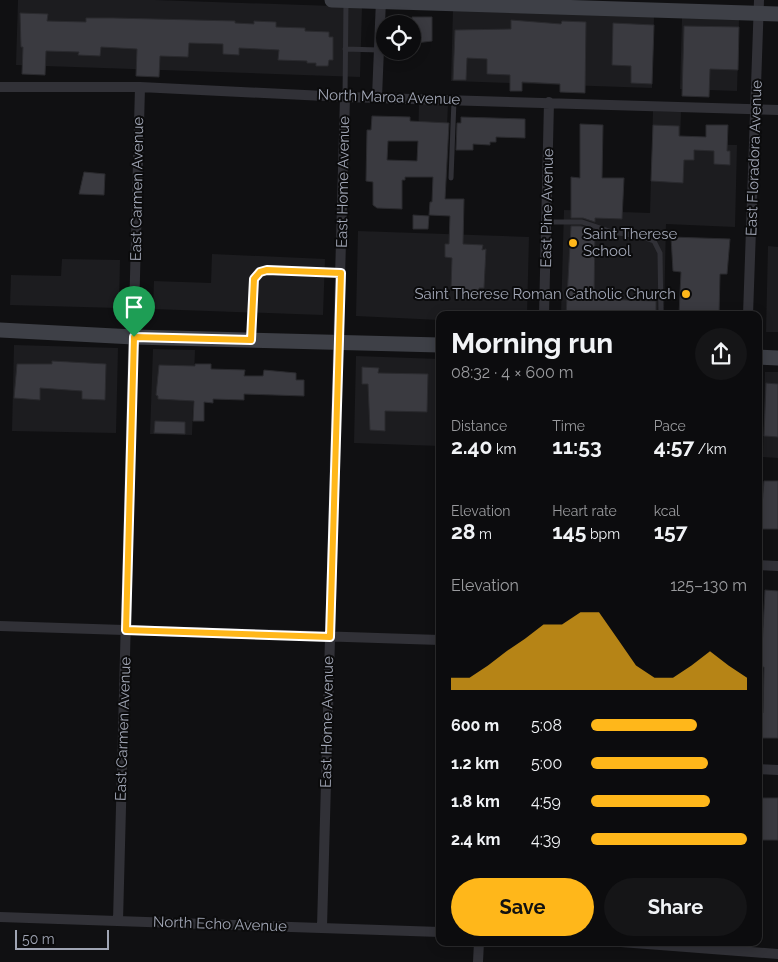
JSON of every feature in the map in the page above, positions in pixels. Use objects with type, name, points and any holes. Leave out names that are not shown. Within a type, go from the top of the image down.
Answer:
[{"type":"main road","points":[[332,0],[759,7],[778,14]]},
{"type":"main road","points":[[0,330],[134,337],[436,345]]},
{"type":"main road","points":[[762,358],[778,358]]},
{"type":"street","points":[[380,15],[381,1]]},
{"type":"street","name":"East Floradora Avenue","points":[[748,311],[759,7]]},
{"type":"street","points":[[377,97],[379,60]]},
{"type":"street","name":"North Maroa Avenue","points":[[0,87],[140,87],[345,97],[778,110]]},
{"type":"street","name":"East Carmen Avenue","points":[[118,921],[140,87]]},
{"type":"street","name":"East Home Avenue","points":[[322,927],[345,97]]},
{"type":"street","name":"East Pine Avenue","points":[[544,311],[549,102]]},
{"type":"street","points":[[762,565],[778,566]]},
{"type":"street","points":[[0,626],[436,640]]},
{"type":"street","points":[[762,769],[778,770]]},
{"type":"street","name":"North Echo Avenue","points":[[0,917],[436,932]]},
{"type":"street","points":[[478,962],[479,946]]},
{"type":"street","points":[[711,946],[733,947],[778,954]]},
{"type":"lane","points":[[345,97],[346,0]]},
{"type":"lane","points":[[345,49],[376,50]]},
{"type":"lane","points":[[451,178],[454,99]]},
{"type":"lane","points":[[546,222],[582,222],[612,232],[639,236],[654,241],[660,252],[661,311]]},
{"type":"lane","points":[[251,340],[254,279],[260,272],[341,273]]},
{"type":"shaded area","points":[[18,0],[155,0],[362,7],[360,77],[16,65]]},
{"type":"shaded area","points":[[453,9],[654,17],[652,88],[451,81]]},
{"type":"shaded area","points":[[682,18],[739,20],[737,91],[680,89]]},
{"type":"shaded area","points":[[419,102],[448,103],[446,151],[418,150]]},
{"type":"shaded area","points":[[653,111],[681,112],[680,144],[737,145],[735,227],[666,224],[664,311],[561,311],[564,210],[650,213]]},
{"type":"shaded area","points":[[358,231],[529,237],[527,311],[436,311],[436,320],[356,316]]},
{"type":"shaded area","points":[[768,246],[778,247],[778,332],[766,332]]},
{"type":"shaded area","points":[[212,254],[325,259],[323,315],[153,309],[154,281],[211,283]]},
{"type":"shaded area","points":[[62,259],[120,260],[119,308],[10,305],[11,275],[61,276]]},
{"type":"shaded area","points":[[14,345],[118,348],[116,433],[12,431]]},
{"type":"shaded area","points":[[153,349],[195,350],[192,435],[150,434]]},
{"type":"shaded area","points":[[356,356],[436,359],[436,446],[354,443]]},
{"type":"shaded area","points":[[765,372],[778,372],[778,458],[763,457]]},
{"type":"building","points":[[20,13],[48,14],[47,21],[86,22],[86,18],[114,18],[235,21],[235,23],[254,24],[254,21],[276,22],[276,27],[305,28],[305,31],[329,32],[329,37],[333,37],[333,60],[329,60],[328,66],[316,66],[316,63],[307,63],[307,61],[278,60],[279,50],[239,48],[239,55],[223,54],[223,44],[189,43],[188,57],[160,56],[159,77],[136,76],[137,49],[101,47],[100,56],[78,55],[79,52],[46,51],[45,75],[22,74],[23,47],[21,47]]},
{"type":"building","points":[[421,17],[432,17],[432,41],[421,42]]},
{"type":"building","points":[[511,20],[561,24],[562,21],[586,22],[585,93],[560,92],[560,84],[522,82],[522,91],[510,91],[510,75],[487,74],[487,59],[467,58],[466,80],[453,80],[455,30],[511,29]]},
{"type":"building","points":[[613,23],[654,25],[652,84],[631,83],[631,66],[612,65]]},
{"type":"building","points":[[684,26],[739,27],[738,70],[710,69],[709,97],[682,96]]},
{"type":"building","points":[[372,116],[410,117],[410,121],[449,123],[445,199],[464,199],[463,244],[483,245],[482,250],[486,249],[484,288],[479,288],[479,297],[462,297],[462,288],[451,288],[452,258],[445,257],[445,244],[449,244],[450,216],[429,215],[430,202],[432,202],[433,177],[405,177],[405,180],[402,180],[402,209],[377,208],[373,205],[373,182],[366,181],[367,130],[371,130]],"holes":[[[388,141],[418,141],[417,161],[387,160]]]},
{"type":"building","points":[[461,117],[525,119],[525,138],[496,137],[496,142],[490,142],[490,145],[473,144],[473,150],[456,150],[457,123],[461,123]]},
{"type":"building","points":[[580,124],[603,125],[602,178],[624,178],[622,219],[595,218],[595,222],[583,218],[571,218],[571,177],[580,178]]},
{"type":"building","points":[[653,125],[679,126],[679,136],[706,137],[706,125],[728,125],[727,151],[730,151],[730,165],[714,164],[714,151],[694,150],[694,160],[684,160],[683,183],[651,181]]},
{"type":"building","points":[[84,172],[105,174],[104,195],[79,194]]},
{"type":"building","points":[[413,215],[429,216],[428,229],[413,229]]},
{"type":"building","points":[[571,226],[581,226],[595,231],[594,299],[656,301],[656,311],[566,311]]},
{"type":"building","points":[[671,237],[730,239],[727,274],[720,274],[719,311],[679,311],[681,272],[673,271]]},
{"type":"building","points":[[52,361],[106,364],[105,400],[82,399],[82,391],[40,388],[40,400],[14,398],[17,364],[52,364]]},
{"type":"building","points":[[195,364],[211,364],[211,369],[245,370],[244,376],[263,376],[264,370],[296,373],[296,380],[304,380],[304,396],[244,394],[244,400],[213,399],[213,403],[204,402],[204,421],[193,421],[194,401],[158,399],[156,395],[159,365],[195,366]]},
{"type":"building","points":[[362,367],[379,368],[378,373],[428,374],[427,412],[385,411],[385,431],[370,430],[368,384],[362,384]]},
{"type":"building","points":[[766,383],[778,384],[778,437],[764,436]]},
{"type":"building","points":[[155,421],[185,422],[185,434],[154,433]]},
{"type":"building","points":[[764,481],[778,481],[778,529],[762,529]]},
{"type":"building","points":[[765,590],[778,591],[778,738],[762,738],[764,667],[762,667]]},
{"type":"building","points":[[762,798],[778,798],[778,840],[762,840]]},
{"type":"place","name":"Saint Therese School","points":[[573,243]]},
{"type":"place","name":"Saint Therese Roman Catholic Church","points":[[686,294]]},
{"type":"route","points":[[267,270],[341,273],[330,637],[126,630],[134,337],[251,340],[254,279],[260,272],[267,270]]}]
